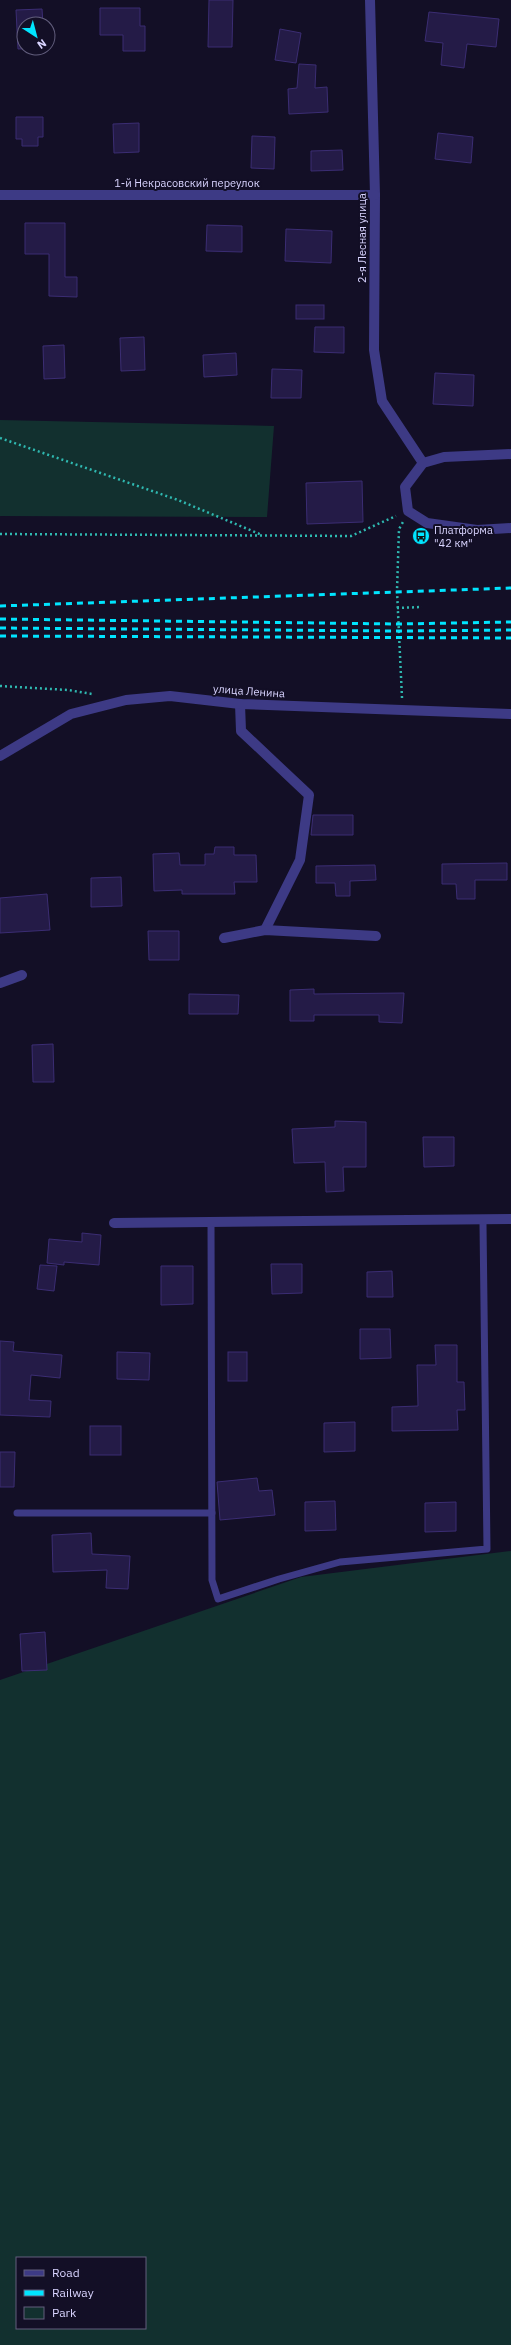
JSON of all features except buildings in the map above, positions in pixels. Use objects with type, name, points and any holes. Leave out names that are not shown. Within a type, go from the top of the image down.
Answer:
[{"type":"street","name":"2-я Лесная улица","points":[[370,0],[374,195],[374,350],[382,401],[423,464]]},
{"type":"street","name":"1-й Некрасовский переулок","points":[[0,196],[374,195]]},
{"type":"street","points":[[511,454],[444,457],[423,464],[405,487],[408,511],[428,524],[477,530],[511,528]]},
{"type":"street","name":"улица Ленина","points":[[0,756],[71,714],[126,700],[170,696],[240,704],[511,714]]},
{"type":"street","points":[[240,704],[241,731],[309,795],[300,860],[265,930]]},
{"type":"street","points":[[224,938],[265,930],[376,936]]},
{"type":"street","points":[[0,983],[22,975]]},
{"type":"street","points":[[114,1223],[511,1219]]},
{"type":"lane","points":[[211,1222],[212,1580],[218,1599],[279,1578],[340,1562],[487,1549],[483,1224]]},
{"type":"lane","points":[[18,1513],[212,1513]]},
{"type":"path","points":[[0,438],[178,500],[264,536]]},
{"type":"path","points":[[0,534],[351,536],[408,511]]},
{"type":"path","points":[[403,711],[398,608],[400,529],[408,511]]},
{"type":"path","points":[[398,608],[422,607]]},
{"type":"path","points":[[0,686],[68,690],[97,695]]},
{"type":"green space","points":[[0,420],[274,426],[267,517],[0,516]]},
{"type":"green space","points":[[511,1551],[511,2345],[0,2345],[0,1680],[301,1577]]},
{"type":"railway","points":[[0,606],[511,588]]},
{"type":"railway","points":[[0,619],[398,624],[511,622]]},
{"type":"railway","points":[[0,628],[399,631],[511,630]]},
{"type":"railway","points":[[0,636],[511,638]]},
{"type":"place","name":"Платформа \"42 км\"","points":[[421,536]]}]
